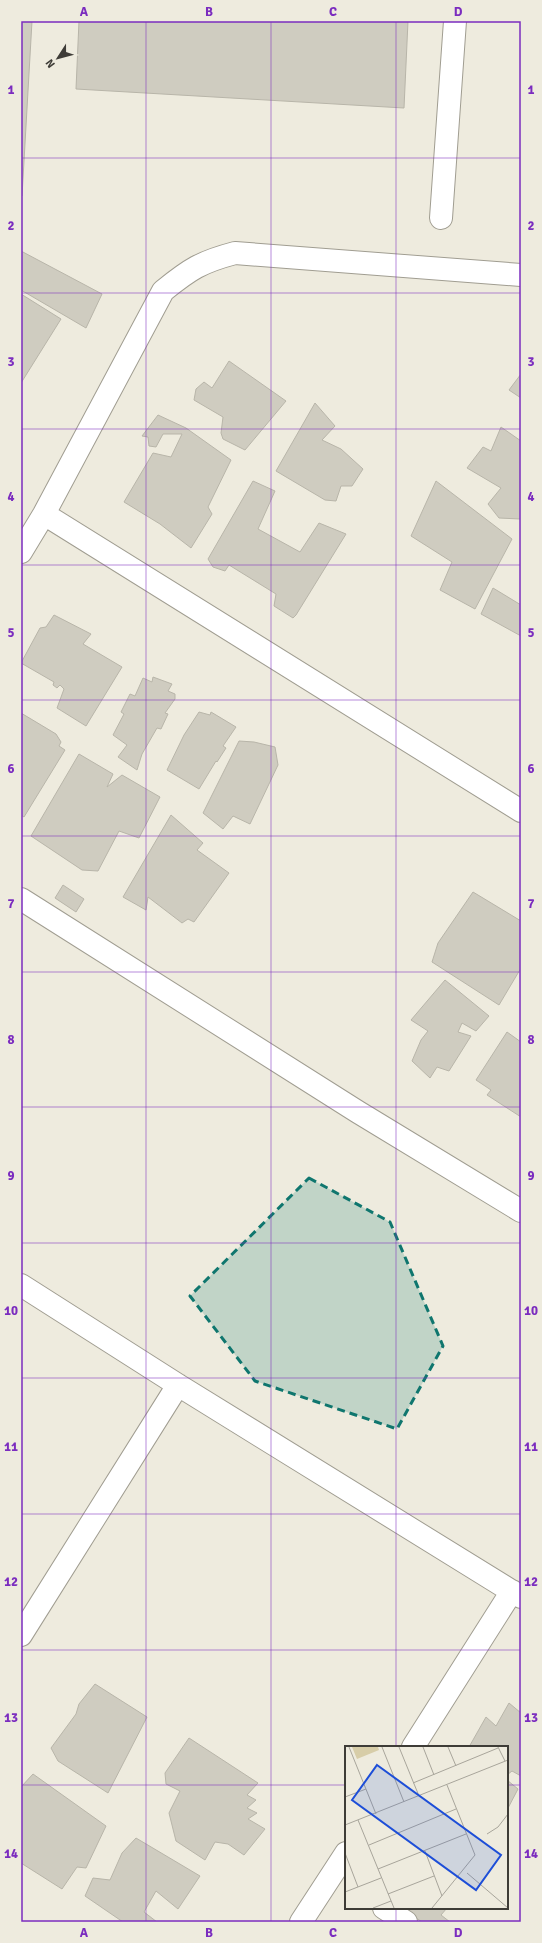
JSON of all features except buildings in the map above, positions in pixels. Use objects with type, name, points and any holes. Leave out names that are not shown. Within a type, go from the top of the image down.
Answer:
[{"type":"street","points":[[441,218],[455,21]]},
{"type":"street","points":[[21,552],[44,514],[163,291],[188,271],[211,259],[235,253],[521,275]]},
{"type":"street","points":[[44,514],[521,811]]},
{"type":"street","points":[[21,899],[351,1108],[521,1211]]},
{"type":"street","points":[[21,1285],[178,1385],[516,1594],[414,1746]]},
{"type":"street","points":[[21,1635],[178,1385]]},
{"type":"street","points":[[301,1922],[339,1879],[345,1856]]},
{"type":"street","points":[[386,1909],[406,1922]]},
{"type":"highlighted area","points":[[309,1178],[390,1222],[443,1346],[397,1429],[255,1381],[190,1296]]}]
